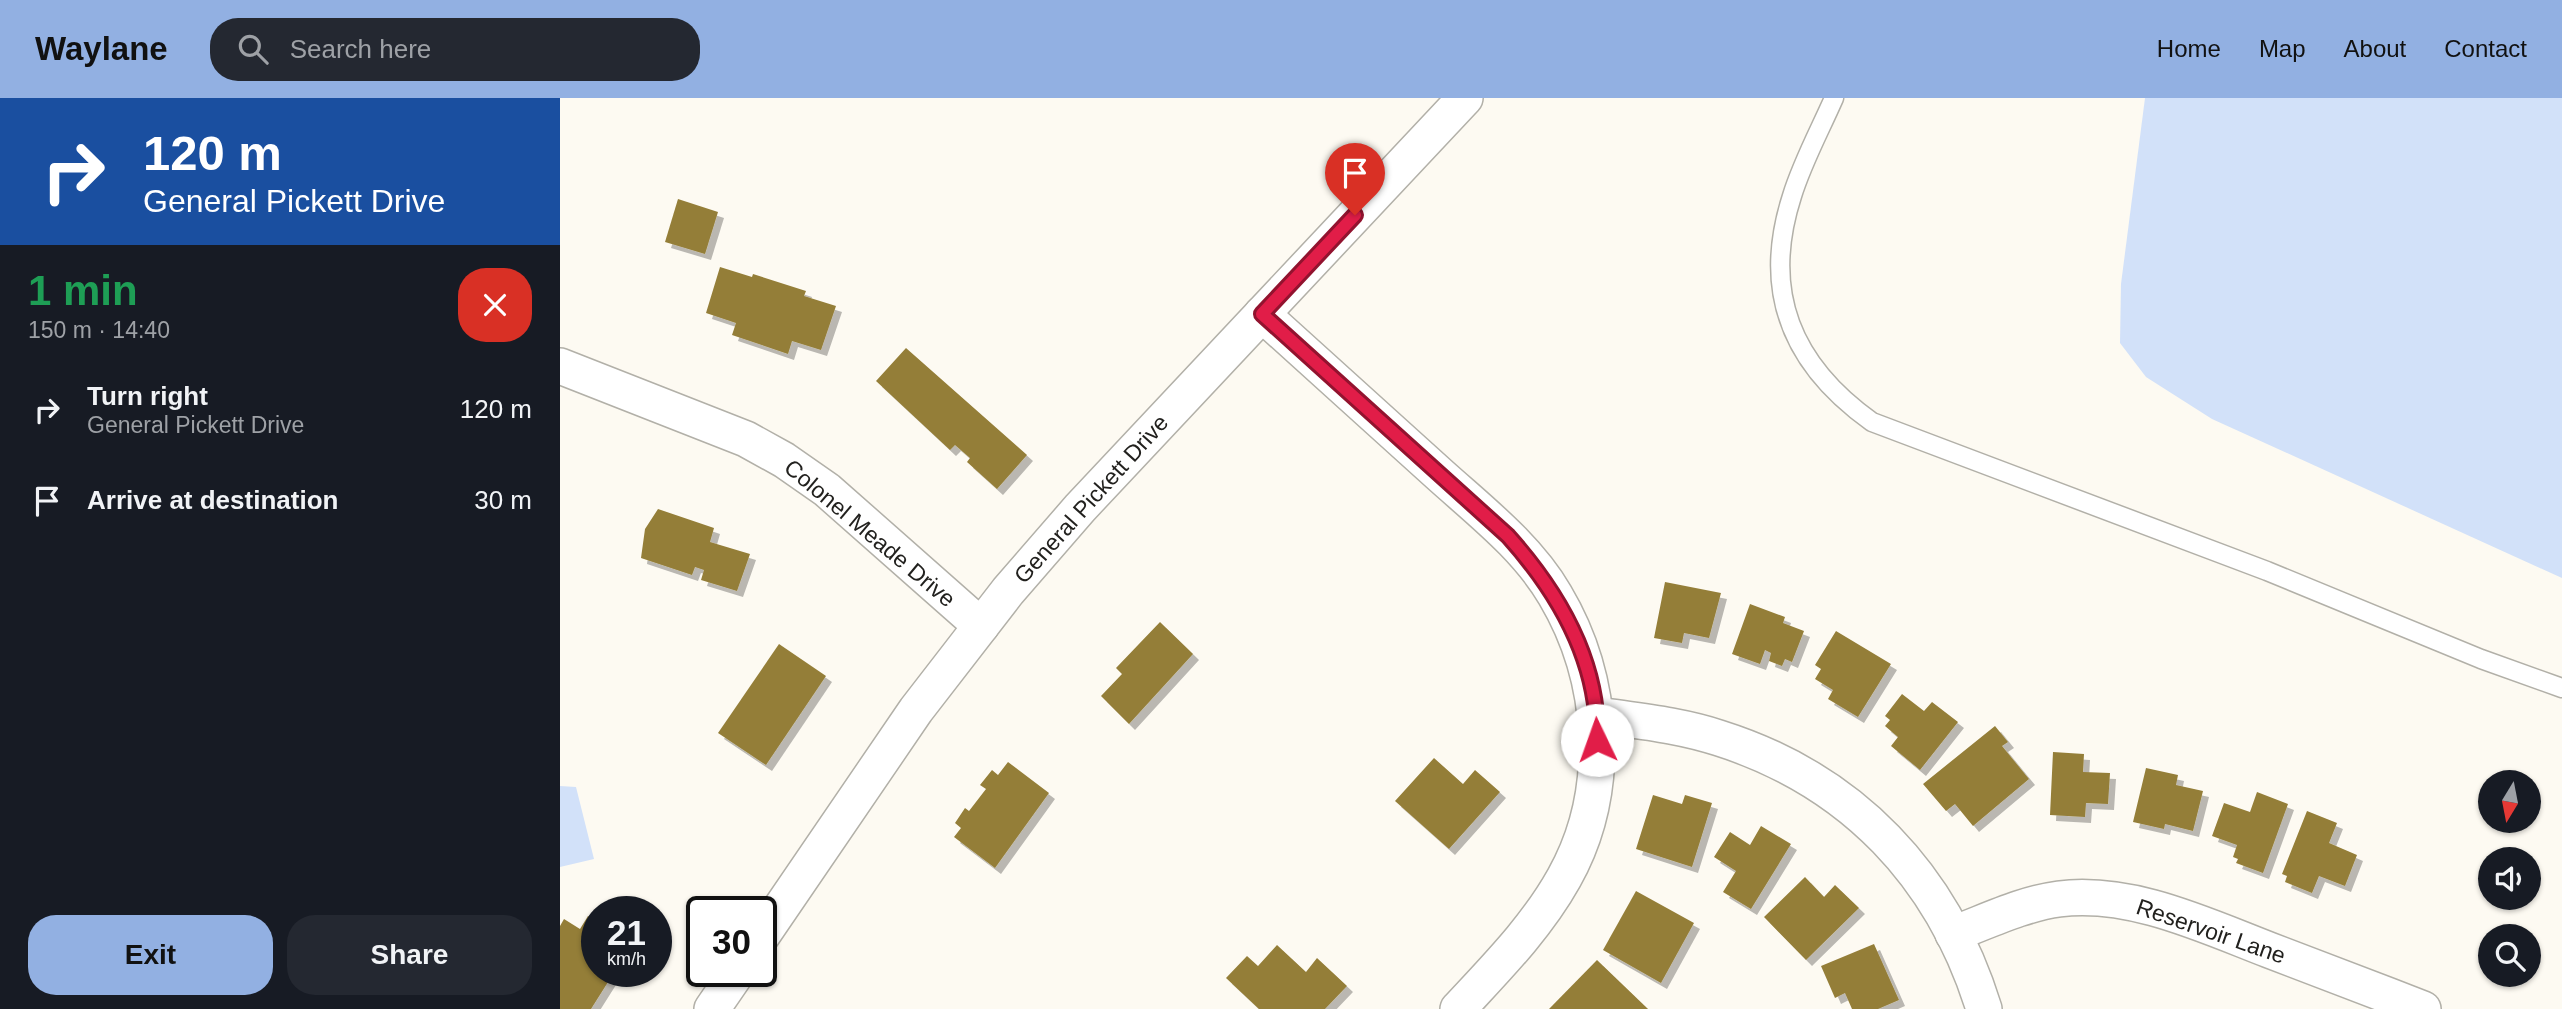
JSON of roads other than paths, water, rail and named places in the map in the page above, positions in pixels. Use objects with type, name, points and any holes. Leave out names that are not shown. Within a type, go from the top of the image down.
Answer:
[{"type":"street","name":"General Pickett Drive","points":[[777,914],[916,710],[981,626],[1080,509],[1465,98]]},
{"type":"street","points":[[1262,314],[1508,536],[1555,594],[1572,627],[1587,666],[1598,715],[1597,765],[1589,807],[1566,876],[1543,913],[1458,1009]]},
{"type":"street","name":"Colonel Meade Drive","points":[[560,366],[746,439],[784,460],[827,491],[981,626]]},
{"type":"street","points":[[1598,715],[1717,737],[1764,754],[1809,776],[1847,802],[1910,864],[1953,934],[1984,1009]]},
{"type":"street","name":"Reservoir Lane","points":[[1953,934],[2025,906],[2060,899],[2091,898],[2130,903],[2200,924],[2423,1009]]},
{"type":"street","points":[[712,1009],[727,987]]},
{"type":"lane","points":[[1834,98],[1792,194],[1782,231],[1779,269],[1784,307],[1797,342],[1816,373],[1842,400],[1872,422],[2267,572],[2481,659],[2562,688]]},
{"type":"water","points":[[2145,98],[2562,98],[2562,578],[2212,419],[2146,377],[2120,343],[2121,284]]},
{"type":"water","points":[[560,786],[576,787],[594,859],[560,867]]}]
